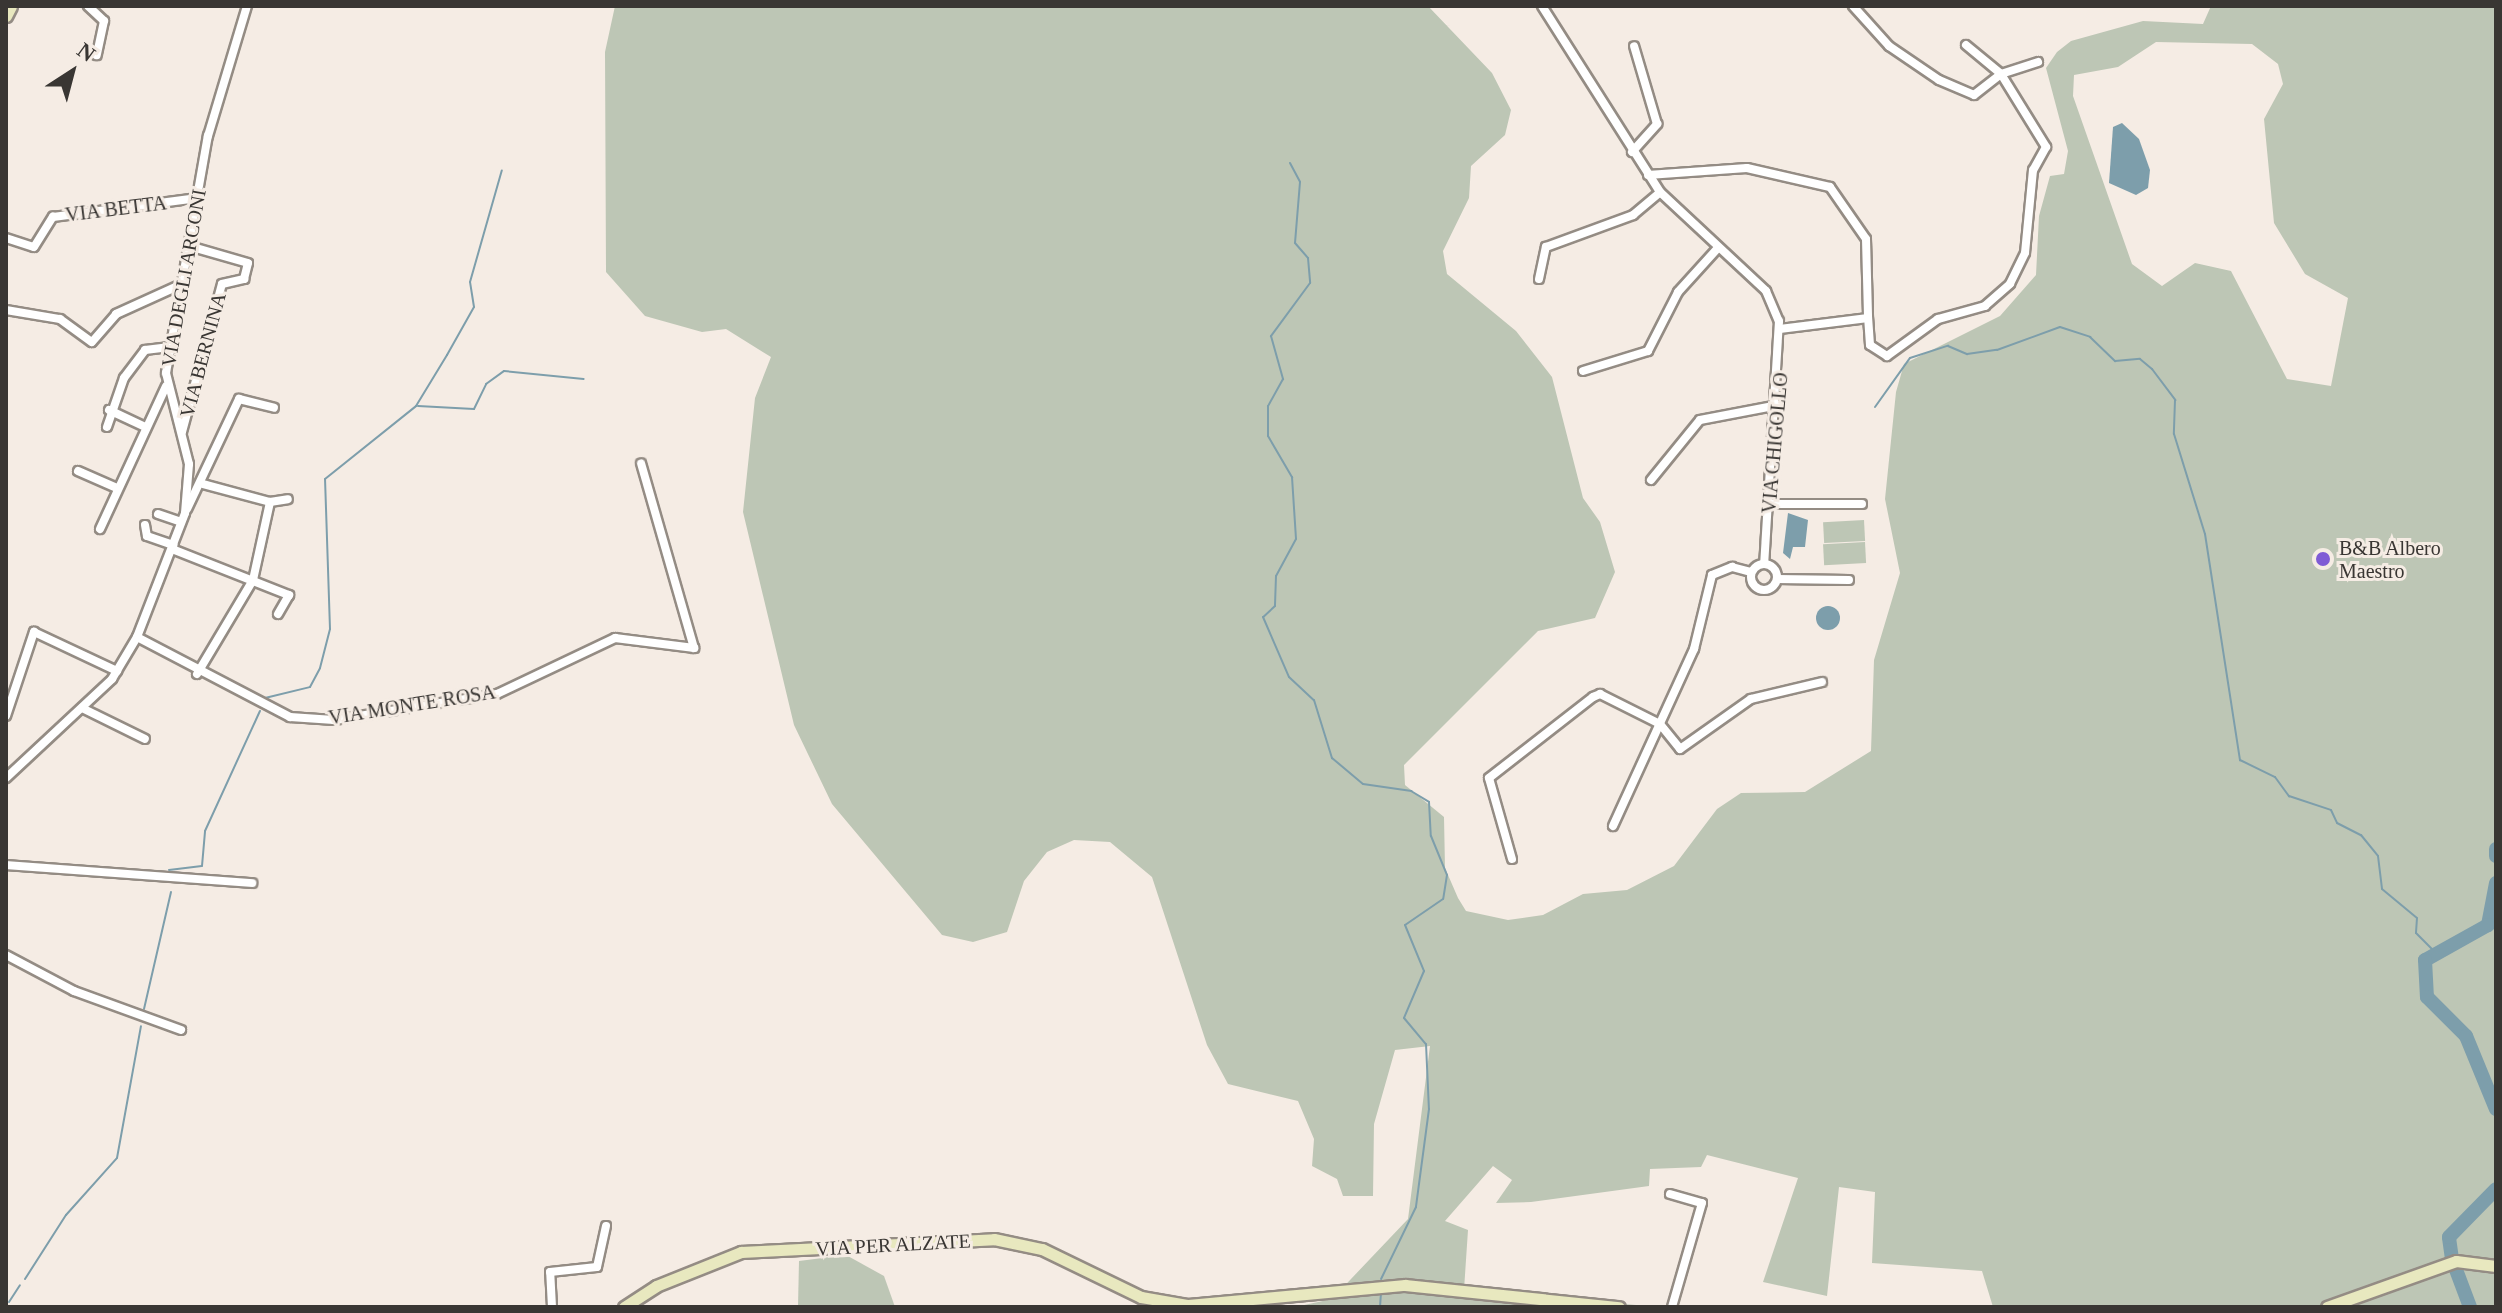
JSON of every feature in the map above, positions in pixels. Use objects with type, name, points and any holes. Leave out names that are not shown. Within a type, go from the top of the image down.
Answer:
[{"type":"street","points":[[6,16],[11,6]]},
{"type":"street","points":[[88,6],[104,21],[97,55]]},
{"type":"street","name":"VIA DEGLI ARCONI","points":[[6,778],[117,671],[137,637],[183,518],[189,464],[166,386],[170,347],[208,136],[247,6]]},
{"type":"street","points":[[1542,6],[1660,192],[1717,249],[1766,291],[1779,325],[1868,318]]},
{"type":"street","points":[[1853,6],[1889,46],[1939,80],[1974,95],[2001,74],[2038,62]]},
{"type":"street","points":[[1648,175],[1747,168],[1830,187],[1866,239],[1870,345],[1887,356],[1938,319],[1985,306],[2010,284],[2025,253],[2033,170],[2046,147],[2001,74],[1966,45]]},
{"type":"street","points":[[1632,152],[1657,124],[1634,46]]},
{"type":"street","points":[[1539,279],[1546,247],[1633,215],[1660,192]]},
{"type":"street","name":"VIA BETTA","points":[[6,238],[34,247],[53,217],[198,198]]},
{"type":"street","name":"VIA BERNINA","points":[[182,433],[222,284],[244,279],[248,263],[189,246]]},
{"type":"street","points":[[1583,371],[1648,351],[1678,292],[1717,249]]},
{"type":"street","points":[[6,310],[60,319],[92,342],[116,314],[182,284]]},
{"type":"street","name":"VIA CHIGOLLO","points":[[1764,564],[1779,405],[1779,325]]},
{"type":"street","points":[[107,427],[109,410],[145,350],[170,347]]},
{"type":"street","points":[[100,529],[144,426],[166,386]]},
{"type":"street","points":[[158,514],[183,518],[203,484],[239,399],[274,408]]},
{"type":"street","points":[[1651,480],[1700,420],[1779,405]]},
{"type":"street","points":[[109,410],[144,426]]},
{"type":"street","name":"VIA MONTE ROSA","points":[[137,637],[197,674],[290,717],[334,720],[497,694],[615,638],[694,648],[641,463]]},
{"type":"street","points":[[78,471],[117,488]]},
{"type":"street","points":[[203,484],[270,502],[288,499]]},
{"type":"street","points":[[197,674],[253,580],[270,502]]},
{"type":"street","points":[[1770,504],[1862,504]]},
{"type":"street","points":[[145,525],[147,536],[289,595],[278,614]]},
{"type":"street","points":[[1613,826],[1694,649],[1712,575],[1721,567],[1751,572],[1764,564],[1777,579]]},
{"type":"street","points":[[1751,572],[1760,591],[1777,579],[1849,580]]},
{"type":"street","points":[[6,716],[34,632],[117,671]]},
{"type":"street","points":[[1512,859],[1490,801],[1494,770],[1559,730],[1600,694],[1660,724],[1685,748],[1751,699],[1822,682]]},
{"type":"street","points":[[82,708],[145,739]]},
{"type":"street","points":[[6,865],[252,883]]},
{"type":"street","points":[[6,955],[74,991],[181,1030]]},
{"type":"street","points":[[1670,1194],[1702,1203],[1672,1307]]},
{"type":"street","points":[[552,1307],[550,1272],[597,1267],[606,1226]]},
{"type":"street","name":"VIA PER ALZATE","points":[[624,1307],[656,1286],[741,1252],[994,1239],[1042,1249],[1162,1302],[1223,1305],[1405,1285],[1619,1307]]},
{"type":"street","points":[[2327,1307],[2456,1261],[2494,1265]]},
{"type":"green space","points":[[615,6],[1428,6],[1492,73],[1511,110],[1505,135],[1471,166],[1469,198],[1443,251],[1447,274],[1516,331],[1552,377],[1583,498],[1600,522],[1615,572],[1595,618],[1538,631],[1404,765],[1405,785],[1444,817],[1445,868],[1466,911],[1508,920],[1543,915],[1583,894],[1627,890],[1674,866],[1717,809],[1741,793],[1805,792],[1871,751],[1874,660],[1900,573],[1885,499],[1896,392],[1904,364],[2000,316],[2036,275],[2039,216],[2050,176],[2064,174],[2068,151],[2046,68],[2057,52],[2071,41],[2143,21],[2203,24],[2211,6],[2496,6],[2496,1307],[1993,1307],[1982,1271],[1872,1263],[1875,1192],[1839,1187],[1827,1296],[1763,1282],[1798,1178],[1707,1155],[1701,1167],[1650,1169],[1649,1186],[1531,1202],[1496,1203],[1512,1180],[1493,1166],[1445,1221],[1468,1230],[1464,1290],[1659,1307],[1295,1307],[1332,1299],[1408,1219],[1430,1046],[1395,1050],[1374,1124],[1373,1196],[1343,1196],[1337,1179],[1312,1166],[1314,1139],[1298,1101],[1228,1084],[1207,1045],[1152,877],[1110,842],[1074,840],[1047,852],[1024,881],[1007,932],[973,942],[942,935],[832,804],[794,725],[743,512],[755,398],[771,357],[726,329],[702,332],[645,316],[606,272],[605,52]],"holes":[[[2156,42],[2252,44],[2278,64],[2283,84],[2264,119],[2274,223],[2305,274],[2348,298],[2331,386],[2287,379],[2231,271],[2195,263],[2162,286],[2132,264],[2073,96],[2074,75],[2118,67]]]},
{"type":"green space","points":[[1864,520],[1865,541],[1824,543],[1823,522]]},
{"type":"green space","points":[[1865,542],[1866,563],[1824,565],[1823,544]]},
{"type":"green space","points":[[846,1255],[884,1276],[895,1307],[798,1307],[799,1261]]},
{"type":"water","points":[[2122,123],[2139,139],[2150,170],[2148,188],[2136,195],[2109,183],[2113,127]]},
{"type":"water","points":[[1788,513],[1808,520],[1805,547],[1793,547],[1790,559],[1783,553]]},
{"type":"water","points":[[1828,606],[1836,610],[1840,618],[1836,626],[1828,630],[1820,626],[1816,618],[1820,610]]},
{"type":"waterway","points":[[1290,163],[1300,182],[1295,243],[1308,258],[1310,283],[1271,336],[1283,379],[1268,406],[1268,436],[1292,477],[1296,539],[1276,576],[1275,606],[1263,617],[1289,677],[1314,700],[1332,758],[1363,784],[1411,791],[1429,802],[1431,836],[1447,875],[1443,899],[1405,925],[1424,971],[1404,1018],[1426,1044],[1429,1109],[1416,1207],[1381,1279]]},
{"type":"waterway","points":[[265,698],[310,687],[320,668],[330,629],[325,479],[416,406],[447,355],[474,307],[470,282],[502,170]]},
{"type":"waterway","points":[[1875,407],[1910,358],[1948,346],[1967,354],[1997,350],[2060,327],[2090,337],[2115,361],[2140,359],[2152,369],[2175,400],[2174,434],[2205,534],[2240,760],[2275,777],[2289,796],[2331,810],[2337,823],[2361,835],[2378,856],[2382,889],[2417,918],[2416,933],[2434,951]]},
{"type":"waterway","points":[[418,406],[474,409],[486,384],[504,371],[584,379]]},
{"type":"waterway","points":[[169,870],[202,866],[205,831],[260,711]]},
{"type":"waterway","points":[[2496,849],[2496,856]]},
{"type":"waterway","points":[[2496,883],[2488,925],[2425,960],[2427,997],[2466,1036],[2496,1109]]},
{"type":"waterway","points":[[144,1009],[171,892]]},
{"type":"waterway","points":[[25,1279],[66,1215],[117,1158],[141,1026]]},
{"type":"waterway","points":[[2452,1259],[2449,1237],[2496,1189]]},
{"type":"waterway","points":[[2455,1267],[2470,1307]]},
{"type":"waterway","points":[[9,1302],[20,1285]]},
{"type":"waterway","points":[[1380,1307],[1381,1293]]},
{"type":"place","name":"B&B Albero Maestro","points":[[2323,559]]}]
